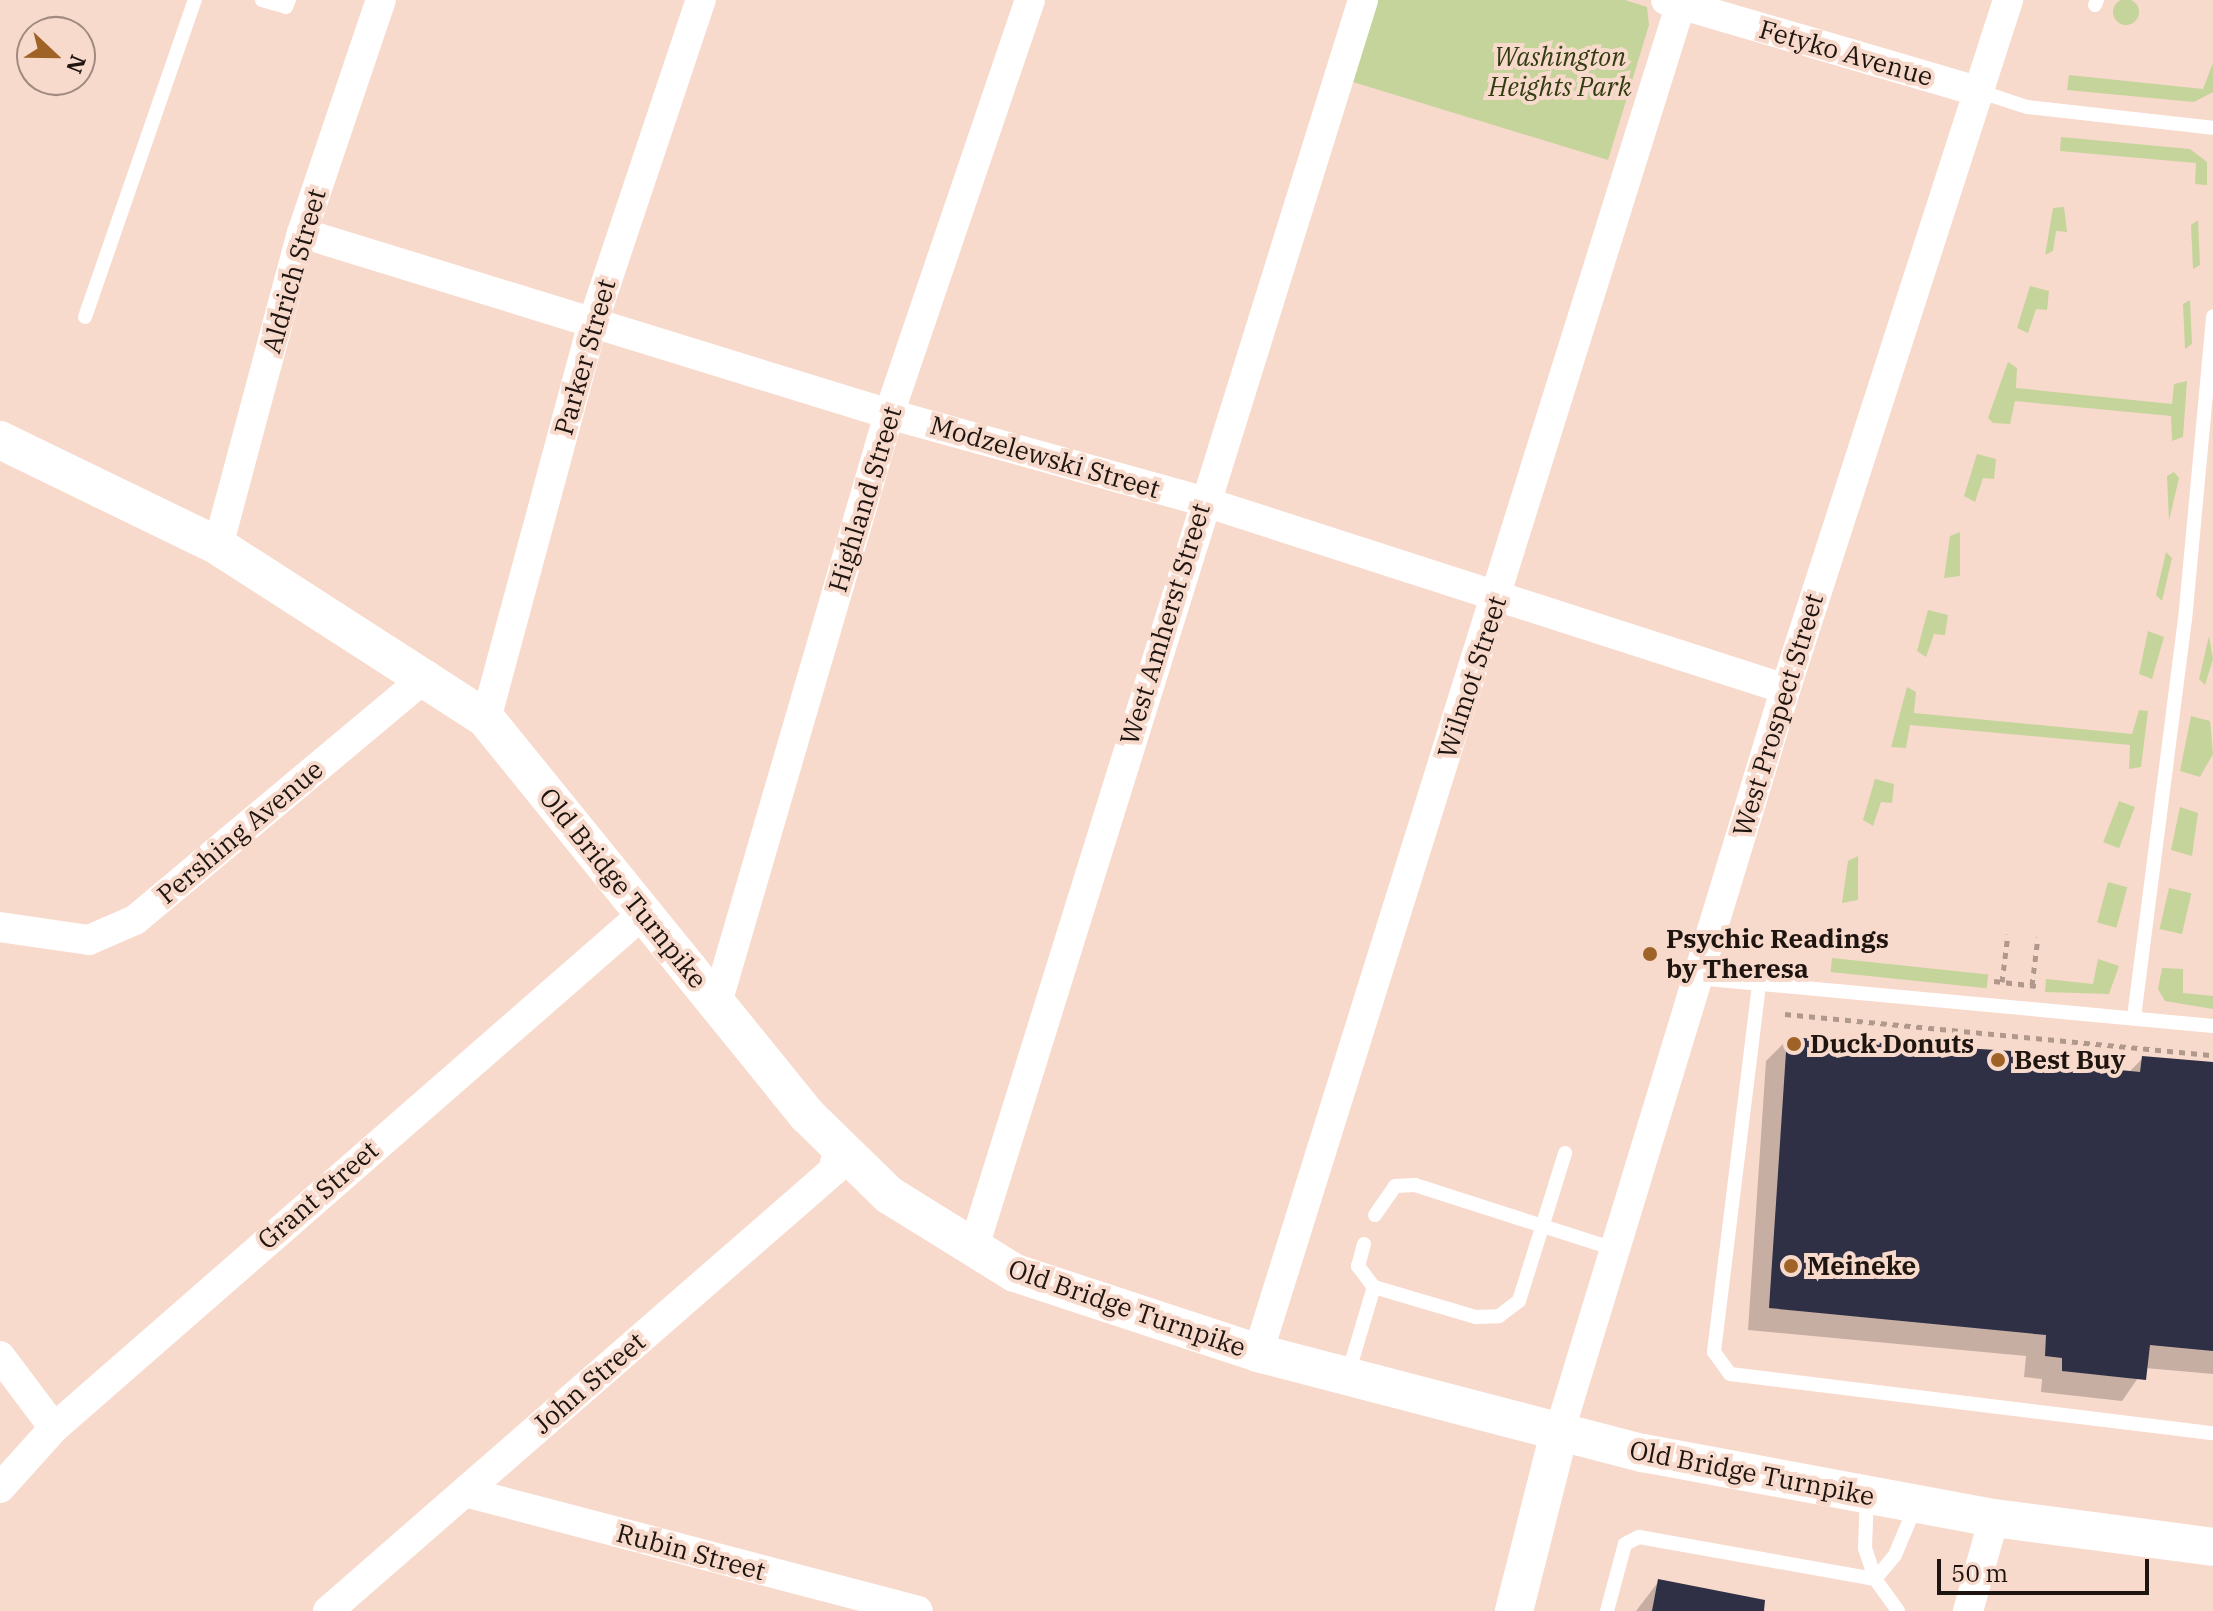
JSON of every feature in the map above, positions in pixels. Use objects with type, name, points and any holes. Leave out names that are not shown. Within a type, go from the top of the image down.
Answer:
[{"type":"street","name":"Aldrich Street","points":[[218,546],[302,233],[381,0]]},
{"type":"street","name":"Parker Street","points":[[486,719],[593,322],[701,0]]},
{"type":"street","name":"Highland Street","points":[[717,1003],[889,414],[1030,0]]},
{"type":"street","name":"West Amherst Street","points":[[973,1250],[1202,501],[1363,0]]},
{"type":"street","name":"West Prospect Street","points":[[1559,1433],[1785,689],[1981,92],[2008,0]]},
{"type":"street","name":"Fetyko Avenue","points":[[1676,2],[1981,92]]},
{"type":"street","name":"Wilmot Street","points":[[1258,1353],[1498,596],[1676,2]]},
{"type":"street","name":"Modzelewski Street","points":[[302,233],[889,414],[1202,501],[1785,689]]},
{"type":"street","name":"Old Bridge Turnpike","points":[[0,440],[218,546],[427,676],[486,719],[717,1003],[839,1147],[889,1195],[973,1250],[1015,1273],[1258,1353],[1559,1433],[1994,1518],[2213,1547]]},
{"type":"street","name":"Pershing Avenue","points":[[0,927],[89,940],[135,920],[427,676]]},
{"type":"street","name":"Grant Street","points":[[0,1488],[54,1428],[645,912]]},
{"type":"street","name":"John Street","points":[[328,1611],[833,1171],[839,1147]]},
{"type":"street","points":[[0,1356],[54,1428]]},
{"type":"street","points":[[1514,1611],[1559,1433]]},
{"type":"street","name":"Rubin Street","points":[[465,1492],[848,1603],[918,1611]]},
{"type":"street","points":[[1968,1611],[1994,1518]]},
{"type":"lane","points":[[85,317],[195,0]]},
{"type":"lane","points":[[262,0],[286,7],[289,0]]},
{"type":"lane","points":[[1981,92],[2027,107],[2213,128]]},
{"type":"lane","points":[[2134,1017],[2185,620],[2213,316]]},
{"type":"lane","points":[[1697,978],[2213,1026]]},
{"type":"lane","points":[[1759,985],[1714,1352],[1730,1374],[2213,1433]]},
{"type":"lane","points":[[1364,1244],[1358,1266],[1374,1287],[1476,1317],[1499,1316],[1519,1301],[1565,1153]]},
{"type":"lane","points":[[1375,1215],[1395,1186],[1415,1185],[1614,1249]]},
{"type":"lane","points":[[1347,1378],[1374,1287]]},
{"type":"lane","points":[[1867,1495],[1865,1548],[1875,1579],[1898,1611]]},
{"type":"lane","points":[[1875,1579],[1895,1555],[1916,1504]]},
{"type":"lane","points":[[1607,1611],[1625,1544],[1639,1537],[1875,1579]]},
{"type":"path","points":[[2002,982],[2008,934]]},
{"type":"path","points":[[2032,985],[2038,937]]},
{"type":"path","points":[[1994,981],[2042,986]]},
{"type":"path","points":[[1785,1014],[2213,1055]]},
{"type":"green space","points":[[2126,-1],[2135,3],[2139,12],[2135,21],[2126,25],[2117,21],[2113,12],[2117,3]]},
{"type":"green space","name":"Washington Heights Park","points":[[1377,0],[1625,0],[1647,7],[1649,25],[1608,160],[1353,82]]},
{"type":"green space","points":[[2213,63],[2213,92],[2194,102],[2067,90],[2069,75],[2203,89]]},
{"type":"green space","points":[[2061,137],[2190,149],[2207,162],[2207,185],[2195,184],[2196,163],[2060,151]]},
{"type":"green space","points":[[2064,207],[2067,232],[2056,231],[2053,251],[2045,255],[2053,208]]},
{"type":"green space","points":[[2198,220],[2200,265],[2193,269],[2191,225]]},
{"type":"green space","points":[[2030,286],[2049,291],[2047,310],[2036,309],[2028,333],[2017,328]]},
{"type":"green space","points":[[2190,300],[2192,344],[2185,349],[2183,304]]},
{"type":"green space","points":[[2008,362],[2017,368],[2016,388],[2172,404],[2174,384],[2187,381],[2183,437],[2172,441],[2171,416],[2015,401],[2010,424],[1993,423],[1988,418]]},
{"type":"green space","points":[[1977,454],[1996,459],[1994,479],[1983,478],[1975,502],[1964,496]]},
{"type":"green space","points":[[2174,472],[2179,478],[2169,521],[2167,476]]},
{"type":"green space","points":[[1960,532],[1960,576],[1944,578],[1950,536]]},
{"type":"green space","points":[[2166,552],[2172,558],[2162,601],[2156,595]]},
{"type":"green space","points":[[1928,610],[1948,615],[1945,635],[1934,634],[1926,657],[1917,651]]},
{"type":"green space","points":[[2148,631],[2164,637],[2152,679],[2139,674]]},
{"type":"green space","points":[[2209,636],[2213,659],[2205,685],[2199,679]]},
{"type":"green space","points":[[1907,687],[1916,692],[1914,713],[2132,734],[2139,710],[2148,711],[2141,767],[2129,769],[2130,745],[1910,725],[1906,748],[1891,747]]},
{"type":"green space","points":[[2191,716],[2210,721],[2213,754],[2200,777],[2180,771]]},
{"type":"green space","points":[[1875,779],[1894,784],[1892,803],[1881,802],[1873,826],[1863,820]]},
{"type":"green space","points":[[2119,801],[2135,807],[2119,848],[2103,842]]},
{"type":"green space","points":[[2180,807],[2198,813],[2192,856],[2171,850]]},
{"type":"green space","points":[[1858,856],[1858,900],[1842,903],[1848,861]]},
{"type":"green space","points":[[2108,882],[2127,887],[2116,928],[2097,923]]},
{"type":"green space","points":[[2169,888],[2191,893],[2182,934],[2160,929]]},
{"type":"green space","points":[[1832,958],[1988,974],[1987,988],[1831,972]]},
{"type":"green space","points":[[2098,959],[2119,966],[2109,994],[2045,992],[2046,979],[2093,984]]},
{"type":"green space","points":[[2162,968],[2183,969],[2183,993],[2213,996],[2213,1009],[2165,1001],[2158,989]]},
{"type":"building","points":[[1787,1037],[2028,1052],[2039,1062],[2140,1072],[2142,1056],[2213,1062],[2213,1351],[2150,1345],[2146,1380],[2062,1371],[2062,1358],[2045,1356],[2046,1335],[1769,1308]]},
{"type":"building","points":[[1658,1579],[1765,1600],[1764,1611],[1652,1611]]},
{"type":"place","name":"Psychic Readings by Theresa","points":[[1650,954]]},
{"type":"place","name":"Duck Donuts","points":[[1794,1044]]},
{"type":"place","name":"Best Buy","points":[[1998,1060]]},
{"type":"place","name":"Meineke","points":[[1791,1266]]}]
